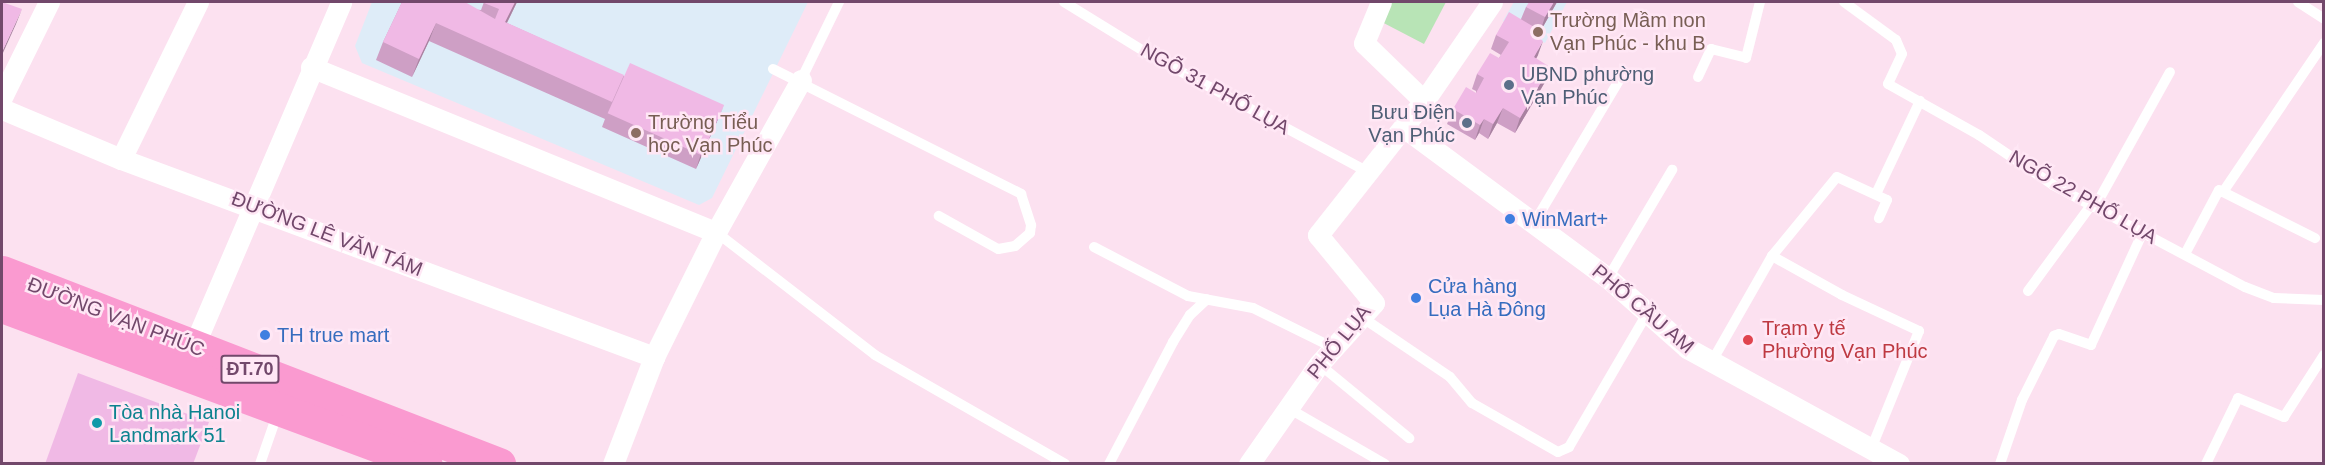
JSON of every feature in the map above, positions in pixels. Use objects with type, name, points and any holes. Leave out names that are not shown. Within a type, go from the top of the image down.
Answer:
[{"type":"main road","name":"ĐƯỜNG VẠN PHÚC","points":[[2,272],[193,348],[426,464]]},
{"type":"main road","name":"ĐƯỜNG VẠN PHÚC","points":[[2,306],[279,409],[379,440],[499,464]]},
{"type":"street","points":[[2,97],[50,2]]},
{"type":"street","points":[[121,159],[198,2]]},
{"type":"street","points":[[193,348],[311,67],[341,2]]},
{"type":"street","points":[[1381,2],[1364,43],[1425,101],[1492,2]]},
{"type":"street","points":[[311,67],[716,232]]},
{"type":"street","points":[[613,464],[654,357],[716,232],[801,80]]},
{"type":"street","name":"PHỐ LỤA","points":[[1250,464],[1319,364],[1364,318],[1373,301],[1318,235],[1425,101]]},
{"type":"street","name":"ĐƯỜNG LÊ VĂN TÁM","points":[[2,109],[121,159],[253,206],[654,357]]},
{"type":"street","name":"PHỐ CẦU AM","points":[[1405,128],[1608,278],[1646,315],[1711,363],[1899,464]]},
{"type":"lane","points":[[801,80],[839,2]]},
{"type":"lane","name":"NGÕ 31 PHỐ LỤA","points":[[1064,2],[1150,55],[1368,172]]},
{"type":"lane","points":[[1698,77],[1711,49],[1746,58],[1760,2]]},
{"type":"lane","name":"NGÕ 22 PHỐ LỤA","points":[[1844,2],[1896,40],[1902,54],[1888,84],[1920,101],[2053,185],[2094,204],[2142,234],[2268,296],[2324,300]]},
{"type":"lane","points":[[2298,2],[2324,19]]},
{"type":"lane","points":[[2223,192],[2324,43]]},
{"type":"lane","points":[[773,69],[801,80],[1021,194],[1032,225],[1030,233],[1015,246],[998,249],[939,216]]},
{"type":"lane","points":[[1534,223],[1624,72]]},
{"type":"lane","points":[[2028,291],[2094,204],[2170,72]]},
{"type":"lane","points":[[1876,194],[1920,101]]},
{"type":"lane","points":[[1608,278],[1672,170]]},
{"type":"lane","points":[[1711,363],[1773,256],[1837,177],[1887,200],[1880,218]]},
{"type":"lane","points":[[2185,254],[2219,190],[2315,238]]},
{"type":"lane","points":[[716,232],[875,355],[1065,464]]},
{"type":"lane","points":[[2000,464],[2022,400],[2054,336],[2059,334],[2091,345],[2142,234]]},
{"type":"lane","points":[[1094,247],[1188,296],[1253,308],[1334,348]]},
{"type":"lane","points":[[1773,256],[1842,295],[1918,331],[1871,449]]},
{"type":"lane","points":[[1109,464],[1173,342],[1190,315],[1207,298]]},
{"type":"lane","points":[[1364,318],[1450,377],[1472,403],[1562,452],[1646,315]]},
{"type":"lane","points":[[2206,464],[2238,398],[2284,417],[2324,355]]},
{"type":"lane","points":[[1319,364],[1409,438]]},
{"type":"lane","points":[[1288,408],[1385,464]]},
{"type":"lane","points":[[260,464],[279,409]]},
{"type":"shaded area","name":"Trường Tiểu học Vạn Phúc","points":[[372,2],[808,2],[712,198],[699,205],[362,63],[355,46]]},
{"type":"shaded area","points":[[1385,2],[1446,2],[1424,44],[1376,19]]},
{"type":"shaded area","name":"Trường Mầm non Vạn Phúc - khu B","points":[[1514,2],[1567,2],[1545,43],[1503,21]]},
{"type":"building","points":[[2,2],[22,9],[2,52]]},
{"type":"building","points":[[402,2],[465,2],[495,19],[499,9],[484,2],[515,2],[505,22],[624,75],[612,102],[436,23],[419,59],[383,42]]},
{"type":"building","points":[[1529,2],[1554,2],[1545,17],[1526,7]]},
{"type":"building","name":"UBND phường Vạn Phúc","points":[[1509,12],[1539,30],[1536,36],[1543,41],[1534,57],[1550,67],[1520,118],[1503,108],[1493,124],[1484,119],[1480,125],[1453,109],[1466,87],[1476,93],[1484,78],[1477,74],[1490,53],[1499,58],[1509,42],[1496,35]]},
{"type":"building","points":[[630,63],[724,105],[702,155],[608,113]]},
{"type":"building","name":"Tòa nhà Hanoi Landmark 51","points":[[78,373],[209,422],[193,464],[45,464]]},
{"type":"place","name":"Trường Mầm non Vạn Phúc - khu B","points":[[1538,32]]},
{"type":"place","name":"UBND phường Vạn Phúc","points":[[1509,85]]},
{"type":"place","name":"Bưu Điện Vạn Phúc","points":[[1467,123]]},
{"type":"place","name":"Trường Tiểu học Vạn Phúc","points":[[636,133]]},
{"type":"place","name":"WinMart+","points":[[1510,219]]},
{"type":"place","name":"Cửa hàng Lụa Hà Đông","points":[[1416,298]]},
{"type":"place","name":"TH true mart","points":[[265,335]]},
{"type":"place","name":"Trạm y tế Phường Vạn Phúc","points":[[1748,340]]},
{"type":"place","name":"Tòa nhà Hanoi Landmark 51","points":[[97,423]]}]
